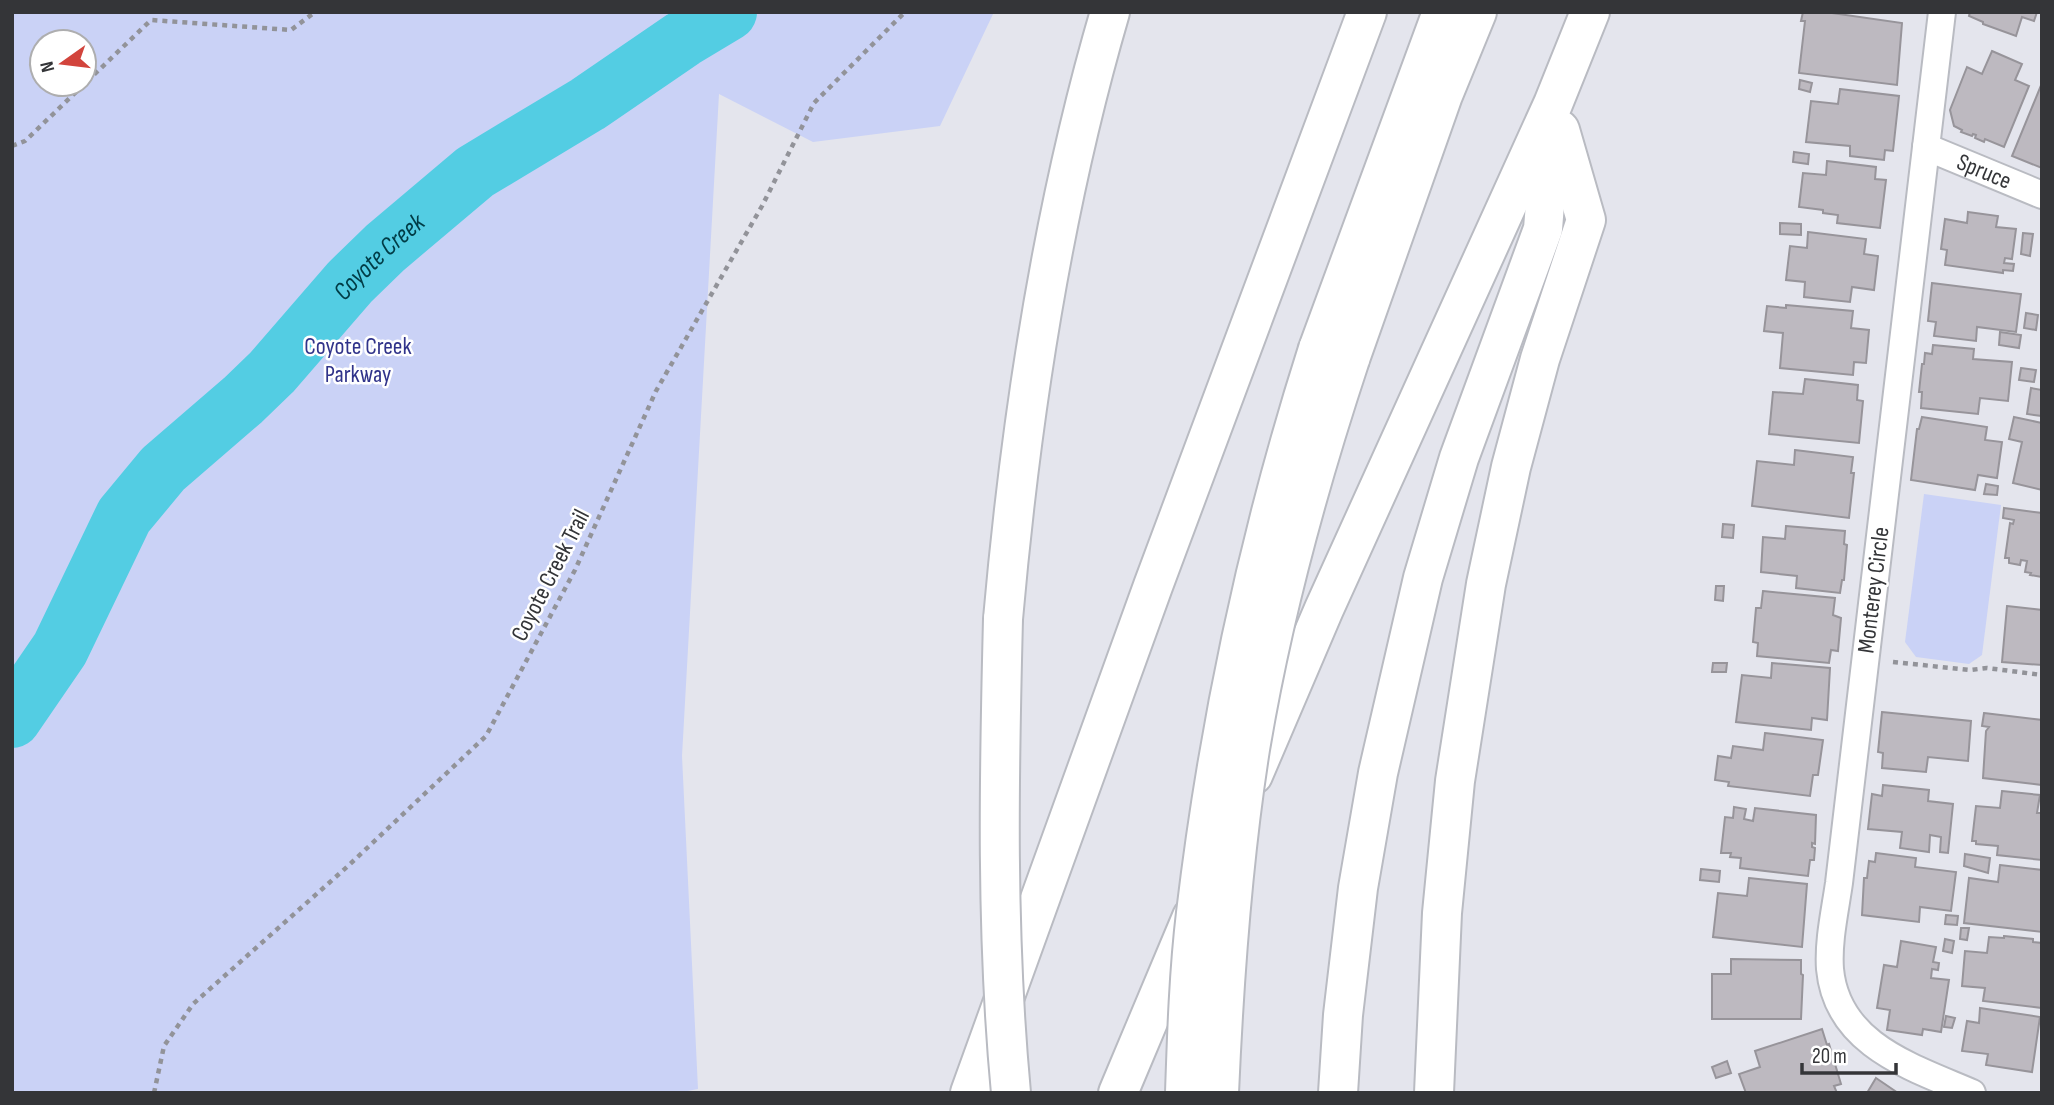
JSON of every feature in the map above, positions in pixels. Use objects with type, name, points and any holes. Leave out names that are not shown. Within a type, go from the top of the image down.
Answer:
[{"type":"highway","points":[[971,1093],[1158,573],[1367,12]]},
{"type":"highway","points":[[1219,1093],[1227,953],[1251,749],[1291,559],[1317,460],[1334,354],[1442,12]]},
{"type":"highway","points":[[1185,1093],[1196,914],[1228,703],[1268,516],[1290,438],[1334,354],[1477,12]]},
{"type":"highway","points":[[1118,1093],[1324,609],[1553,104],[1590,12]]},
{"type":"highway","points":[[1011,1093],[1000,898],[1000,748],[1003,620],[1011,527],[1045,292],[1106,27]]},
{"type":"highway","points":[[1338,1093],[1343,1015],[1358,888],[1378,773],[1423,579],[1459,458],[1543,229],[1553,104]]},
{"type":"highway","points":[[1434,1093],[1442,914],[1454,794],[1484,597],[1511,467],[1533,386],[1586,220],[1553,104]]},
{"type":"street","name":"Monterey Circle","points":[[1942,12],[1831,932],[1830,969],[1839,1005],[1862,1037],[1892,1058],[1972,1093]]},
{"type":"street","name":"Spruce","points":[[1926,147],[2042,195]]},
{"type":"path","points":[[12,146],[25,141],[151,20],[291,30],[315,12]]},
{"type":"path","name":"Coyote Creek Trail","points":[[154,1093],[164,1046],[193,1004],[348,866],[486,736],[575,570],[656,391],[762,206],[814,103],[905,12]]},
{"type":"path","points":[[1865,659],[2042,674]]},
{"type":"green space","name":"Coyote Creek Parkway","points":[[12,12],[994,12],[940,126],[813,142],[719,94],[682,756],[698,1089],[677,1093],[12,1093]]},
{"type":"green space","points":[[1924,494],[2001,505],[1982,655],[1969,664],[1916,657],[1905,642]]},
{"type":"building","points":[[1803,12],[1825,12],[1902,23],[1897,85],[1799,73],[1805,21],[1801,21]]},
{"type":"building","points":[[1970,12],[2037,12],[2034,21],[2022,17],[2016,36],[1983,24],[1969,16]]},
{"type":"building","points":[[1992,51],[2022,64],[2015,80],[2029,86],[2004,147],[1985,139],[1984,142],[1975,138],[1976,135],[1961,132],[1962,130],[1954,126],[1950,110],[1967,67],[1982,74]]},
{"type":"building","points":[[1800,80],[1812,83],[1810,92],[1799,89]]},
{"type":"building","points":[[2042,83],[2042,168],[2012,156]]},
{"type":"building","points":[[1840,89],[1899,96],[1893,151],[1885,150],[1884,160],[1850,156],[1850,146],[1806,142],[1811,101],[1838,104]]},
{"type":"building","points":[[1794,152],[1809,154],[1808,164],[1793,162]]},
{"type":"building","points":[[1827,161],[1876,167],[1875,179],[1886,180],[1880,228],[1837,223],[1838,215],[1799,207],[1803,173],[1826,175]]},
{"type":"building","points":[[1968,212],[1998,216],[1996,227],[2016,229],[2012,259],[2005,258],[2004,263],[2014,264],[2013,271],[2003,270],[2003,273],[1945,265],[1947,250],[1941,249],[1945,219],[1967,223]]},
{"type":"building","points":[[1780,223],[1801,224],[1801,235],[1780,234]]},
{"type":"building","points":[[1808,232],[1866,239],[1864,254],[1878,256],[1874,290],[1852,287],[1850,302],[1804,297],[1805,282],[1786,280],[1790,246],[1807,248]]},
{"type":"building","points":[[2023,233],[2033,234],[2030,256],[2021,254]]},
{"type":"building","points":[[1932,283],[2021,294],[2016,332],[1977,327],[1976,341],[1934,336],[1936,322],[1928,321]]},
{"type":"building","points":[[1786,305],[1853,311],[1851,328],[1869,330],[1866,363],[1854,362],[1853,375],[1780,368],[1783,333],[1764,331],[1767,306],[1786,308]]},
{"type":"building","points":[[2026,313],[2038,315],[2036,330],[2024,328]]},
{"type":"building","points":[[2000,332],[2021,335],[2019,348],[1999,345]]},
{"type":"building","points":[[1933,345],[1974,349],[1973,359],[2012,362],[2008,401],[1980,398],[1978,414],[1921,408],[1922,392],[1919,392],[1922,364],[1925,353],[1932,354]]},
{"type":"building","points":[[2021,368],[2036,370],[2034,382],[2019,380]]},
{"type":"building","points":[[1805,379],[1858,385],[1857,400],[1863,401],[1859,443],[1769,434],[1773,392],[1803,394]]},
{"type":"building","points":[[2031,388],[2042,390],[2042,416],[2027,414]]},
{"type":"building","points":[[1922,417],[1987,427],[1985,440],[2002,442],[1997,478],[1978,475],[1975,490],[1911,480],[1917,429]]},
{"type":"building","points":[[2014,417],[2042,423],[2042,490],[2013,483],[2022,442],[2009,439]]},
{"type":"building","points":[[1795,450],[1853,457],[1849,518],[1752,506],[1757,461],[1794,465]]},
{"type":"building","points":[[1986,484],[1998,486],[1997,495],[1984,494]]},
{"type":"building","points":[[2004,508],[2042,513],[2042,577],[2025,572],[2027,561],[2021,560],[2020,565],[2009,563],[2009,558],[2005,558],[2010,523],[2013,524],[2014,520],[2003,518]]},
{"type":"building","points":[[1723,524],[1734,525],[1733,538],[1722,537]]},
{"type":"building","points":[[1786,526],[1845,531],[1844,544],[1847,545],[1840,593],[1796,588],[1797,576],[1761,572],[1763,537],[1785,539]]},
{"type":"building","points":[[1716,586],[1724,586],[1723,601],[1715,600]]},
{"type":"building","points":[[1763,591],[1835,598],[1833,615],[1841,618],[1838,651],[1831,650],[1829,663],[1757,656],[1758,643],[1753,642],[1756,608],[1761,608]]},
{"type":"building","points":[[2007,606],[2042,610],[2042,665],[2002,662]]},
{"type":"building","points":[[1713,663],[1727,663],[1726,672],[1712,672]]},
{"type":"building","points":[[1772,663],[1830,668],[1827,720],[1812,718],[1811,730],[1736,722],[1742,675],[1771,678]]},
{"type":"building","points":[[1882,712],[1971,721],[1968,761],[1928,757],[1926,772],[1882,768],[1883,753],[1878,752]]},
{"type":"building","points":[[1984,713],[2042,720],[2042,785],[1983,778],[1986,731],[1989,727],[1982,726]]},
{"type":"building","points":[[1765,733],[1823,740],[1818,775],[1813,775],[1810,796],[1728,786],[1729,782],[1715,780],[1718,756],[1731,758],[1733,746],[1763,750]]},
{"type":"building","points":[[1883,785],[1929,790],[1928,801],[1953,804],[1948,853],[1940,852],[1941,837],[1930,835],[1929,852],[1900,848],[1902,832],[1868,829],[1872,794],[1882,796]]},
{"type":"building","points":[[2002,791],[2040,795],[2037,813],[2042,813],[2042,860],[1997,855],[1998,846],[1976,844],[1976,841],[1972,841],[1976,806],[2000,808]]},
{"type":"building","points":[[1734,807],[1746,809],[1744,819],[1753,821],[1755,808],[1816,815],[1815,844],[1812,843],[1815,848],[1814,860],[1810,860],[1808,876],[1740,868],[1741,858],[1730,857],[1731,853],[1721,853],[1725,817],[1733,818]]},
{"type":"building","points":[[1876,853],[1916,858],[1915,867],[1956,872],[1951,911],[1920,907],[1919,922],[1862,915],[1864,878],[1867,878],[1869,861],[1875,862]]},
{"type":"building","points":[[1965,854],[1990,858],[1988,873],[1964,866]]},
{"type":"building","points":[[2000,865],[2042,870],[2042,932],[1964,923],[1969,878],[1998,882]]},
{"type":"building","points":[[1701,869],[1720,871],[1719,882],[1700,880]]},
{"type":"building","points":[[1749,878],[1807,884],[1802,947],[1713,937],[1718,893],[1747,896]]},
{"type":"building","points":[[1946,915],[1958,916],[1957,925],[1945,924]]},
{"type":"building","points":[[1961,928],[1969,928],[1967,940],[1960,939]]},
{"type":"building","points":[[1989,937],[2033,939],[2033,942],[2042,943],[2042,1008],[1983,1001],[1985,988],[1962,986],[1965,951],[1987,953]]},
{"type":"building","points":[[1945,939],[1954,941],[1952,953],[1943,951]]},
{"type":"building","points":[[1901,941],[1936,947],[1933,962],[1939,963],[1938,970],[1932,969],[1931,978],[1949,980],[1941,1032],[1923,1029],[1922,1035],[1887,1030],[1890,1010],[1877,1008],[1884,965],[1897,967]]},
{"type":"building","points":[[1731,959],[1801,960],[1801,1019],[1712,1019],[1712,974],[1731,974]]},
{"type":"building","points":[[1980,1008],[2040,1017],[2032,1072],[1986,1065],[1988,1054],[1962,1051],[1967,1021],[1979,1023]]},
{"type":"building","points":[[1946,1016],[1955,1018],[1952,1028],[1944,1027]]},
{"type":"building","points":[[1822,1029],[1841,1084],[1834,1086],[1837,1093],[1746,1093],[1739,1074],[1760,1067],[1755,1051]]},
{"type":"building","points":[[1727,1061],[1731,1073],[1716,1078],[1712,1067]]},
{"type":"building","points":[[1876,1078],[1898,1093],[1867,1093]]},
{"type":"waterway","name":"Coyote Creek","points":[[12,719],[60,649],[124,516],[163,469],[272,372],[350,282],[385,248],[475,172],[588,104],[683,39],[728,12]]}]
